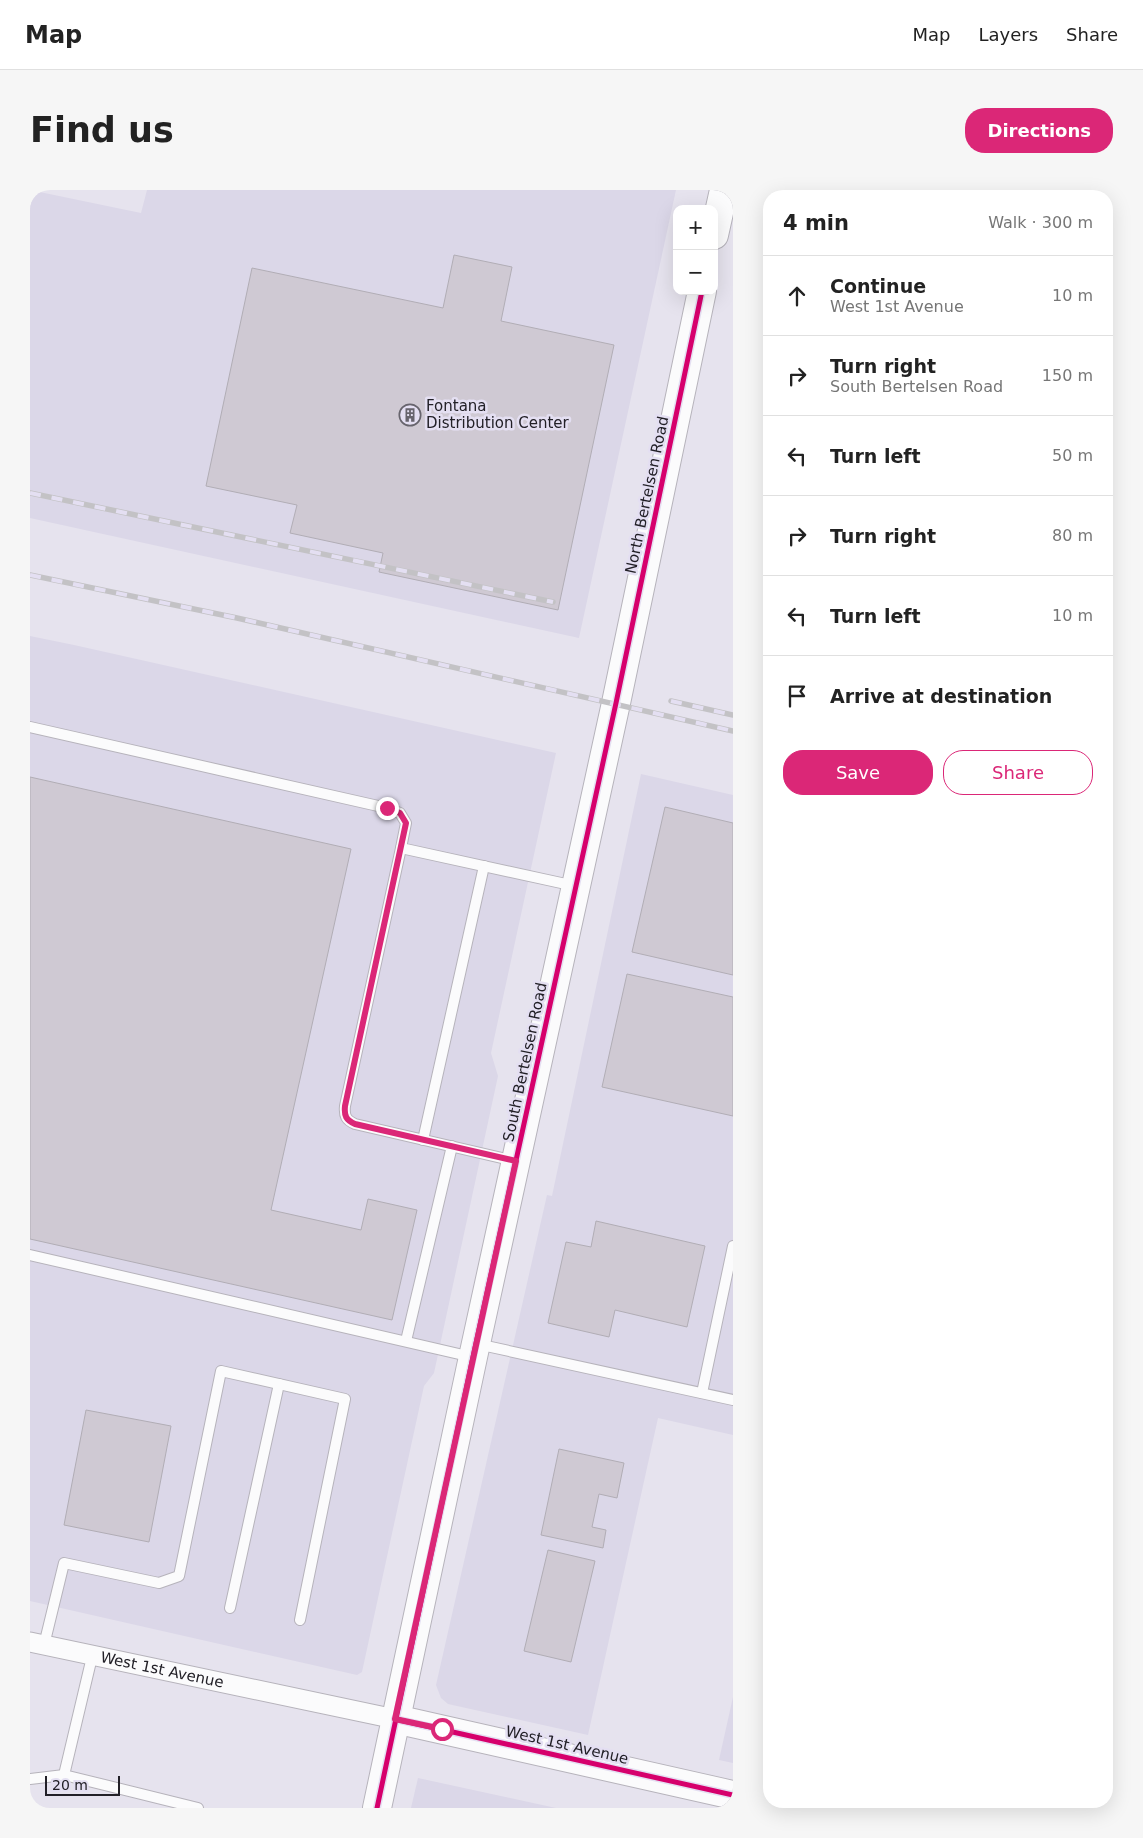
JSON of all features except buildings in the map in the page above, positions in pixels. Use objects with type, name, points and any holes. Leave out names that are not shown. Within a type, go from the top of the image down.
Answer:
[{"type":"street","points":[[718,217],[724,190]]},
{"type":"street","name":"North Bertelsen Road","points":[[616,703],[701,295]]},
{"type":"street","name":"South Bertelsen Road","points":[[377,1808],[474,1351],[616,703]]},
{"type":"street","name":"West 1st Avenue","points":[[37,1644],[395,1719],[733,1796]]},
{"type":"lane","points":[[30,727],[387,808],[400,813],[406,823],[344,1115],[348,1121],[355,1124],[516,1161]]},
{"type":"lane","points":[[401,848],[576,886]]},
{"type":"lane","points":[[423,1140],[484,866]]},
{"type":"lane","points":[[406,1341],[452,1146]]},
{"type":"lane","points":[[702,1393],[733,1246]]},
{"type":"lane","points":[[30,1255],[406,1341],[474,1351],[733,1400]]},
{"type":"lane","points":[[37,1644],[64,1563],[158,1584],[179,1576],[221,1371],[346,1399],[300,1620]]},
{"type":"lane","points":[[230,1608],[279,1384]]},
{"type":"lane","points":[[64,1775],[92,1657]]},
{"type":"lane","points":[[30,1779],[64,1775],[198,1808]]},
{"type":"shaded area","points":[[30,190],[141,213],[147,190],[676,190],[579,638],[30,518]]},
{"type":"shaded area","points":[[30,636],[556,753],[491,1053],[498,1076],[434,1373],[424,1386],[362,1672],[357,1675],[30,1601]]},
{"type":"shaded area","points":[[641,774],[733,795],[733,1435],[658,1418],[588,1735],[448,1704],[441,1698],[436,1685],[547,1195],[552,1196]]},
{"type":"shaded area","points":[[733,1697],[733,1763],[719,1760]]},
{"type":"shaded area","points":[[418,1778],[556,1808],[411,1808]]},
{"type":"railway","points":[[30,493],[553,602]]},
{"type":"railway","points":[[30,575],[237,618],[733,731]]},
{"type":"railway","points":[[671,701],[733,715]]},
{"type":"cycle path","points":[[377,1808],[473,1357],[616,703],[701,295]]},
{"type":"cycle path","points":[[395,1719],[733,1795]]},
{"type":"place","name":"Fontana Distribution Center","points":[[410,415]]},
{"type":"route","points":[[387,808],[400,813],[406,823],[344,1115],[348,1121],[355,1124],[516,1161],[395,1719],[442,1729]]}]
